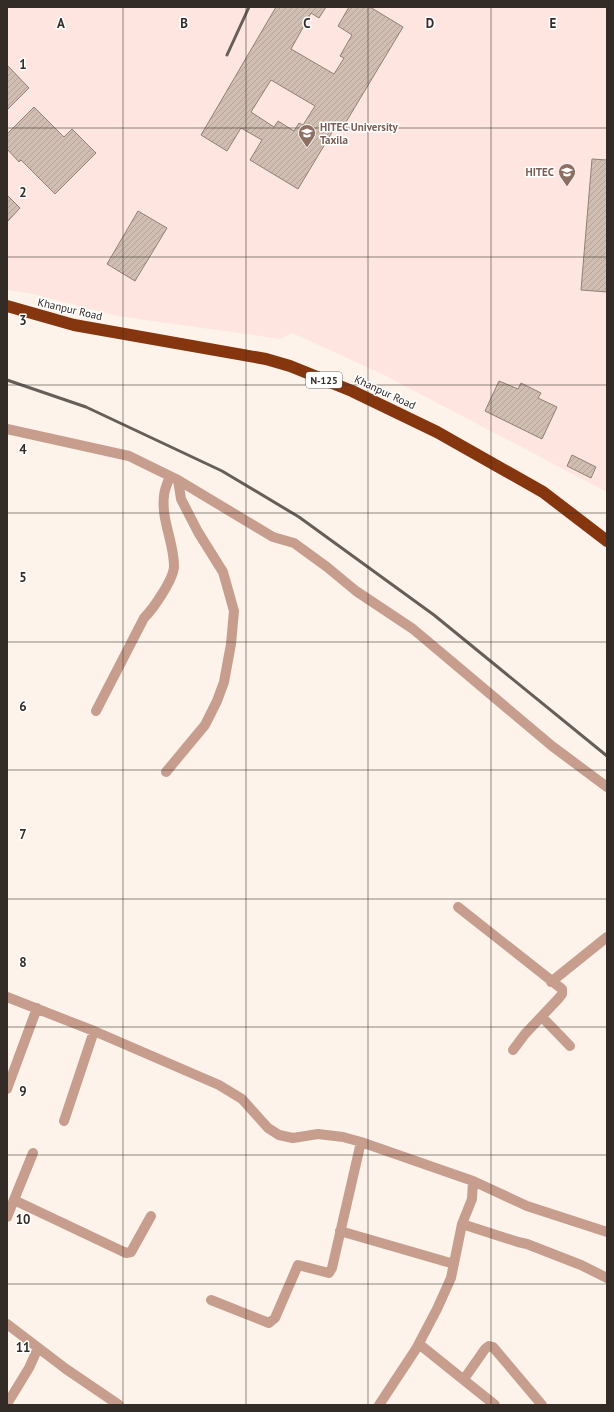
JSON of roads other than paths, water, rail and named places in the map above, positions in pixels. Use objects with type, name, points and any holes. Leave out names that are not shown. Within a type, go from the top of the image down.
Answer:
[{"type":"highway","name":"Khanpur Road","points":[[7,306],[74,325],[266,359],[290,366],[394,410],[482,456],[543,492],[607,541]]},
{"type":"street","points":[[7,429],[129,456],[174,478],[273,537],[294,542],[328,567],[356,591],[413,629],[552,746],[607,787]]},
{"type":"street","points":[[96,711],[144,618],[152,610],[166,587],[174,567],[172,548],[163,506],[164,495],[174,478]]},
{"type":"street","points":[[166,772],[205,725],[217,701],[224,682],[231,644],[234,612],[223,572],[198,532],[181,499],[174,478]]},
{"type":"street","points":[[458,907],[562,989],[563,992],[559,998],[525,1034],[513,1050]]},
{"type":"street","points":[[552,982],[607,937]]},
{"type":"street","points":[[7,997],[94,1031],[219,1085],[242,1099],[268,1128],[279,1135],[293,1138],[318,1134],[343,1137],[361,1142],[473,1181],[527,1206],[607,1232]]},
{"type":"street","points":[[7,1090],[36,1008]]},
{"type":"street","points":[[542,1017],[570,1046]]},
{"type":"street","points":[[64,1121],[94,1031]]},
{"type":"street","points":[[211,1300],[269,1323],[275,1318],[298,1265],[329,1273],[332,1268],[361,1142]]},
{"type":"street","points":[[7,1217],[33,1152]]},
{"type":"street","points":[[379,1405],[418,1344],[443,1297],[451,1278],[462,1224],[472,1199],[473,1181]]},
{"type":"street","points":[[14,1200],[126,1253],[131,1252],[151,1216]]},
{"type":"street","points":[[462,1224],[527,1244],[580,1265],[607,1278]]},
{"type":"street","points":[[340,1231],[454,1264]]},
{"type":"street","points":[[7,1324],[66,1369],[119,1405]]},
{"type":"street","points":[[418,1344],[495,1405]]},
{"type":"street","points":[[464,1379],[485,1349],[489,1346],[493,1347],[542,1405]]},
{"type":"street","points":[[7,1404],[38,1348]]},
{"type":"railway","points":[[227,55],[249,7]]},
{"type":"railway","points":[[7,380],[86,407],[222,471],[299,517],[434,615],[607,756]]},
{"type":"place","name":"HITEC University Taxila","points":[[307,148]]},
{"type":"place","name":"HITEC","points":[[567,187]]}]
